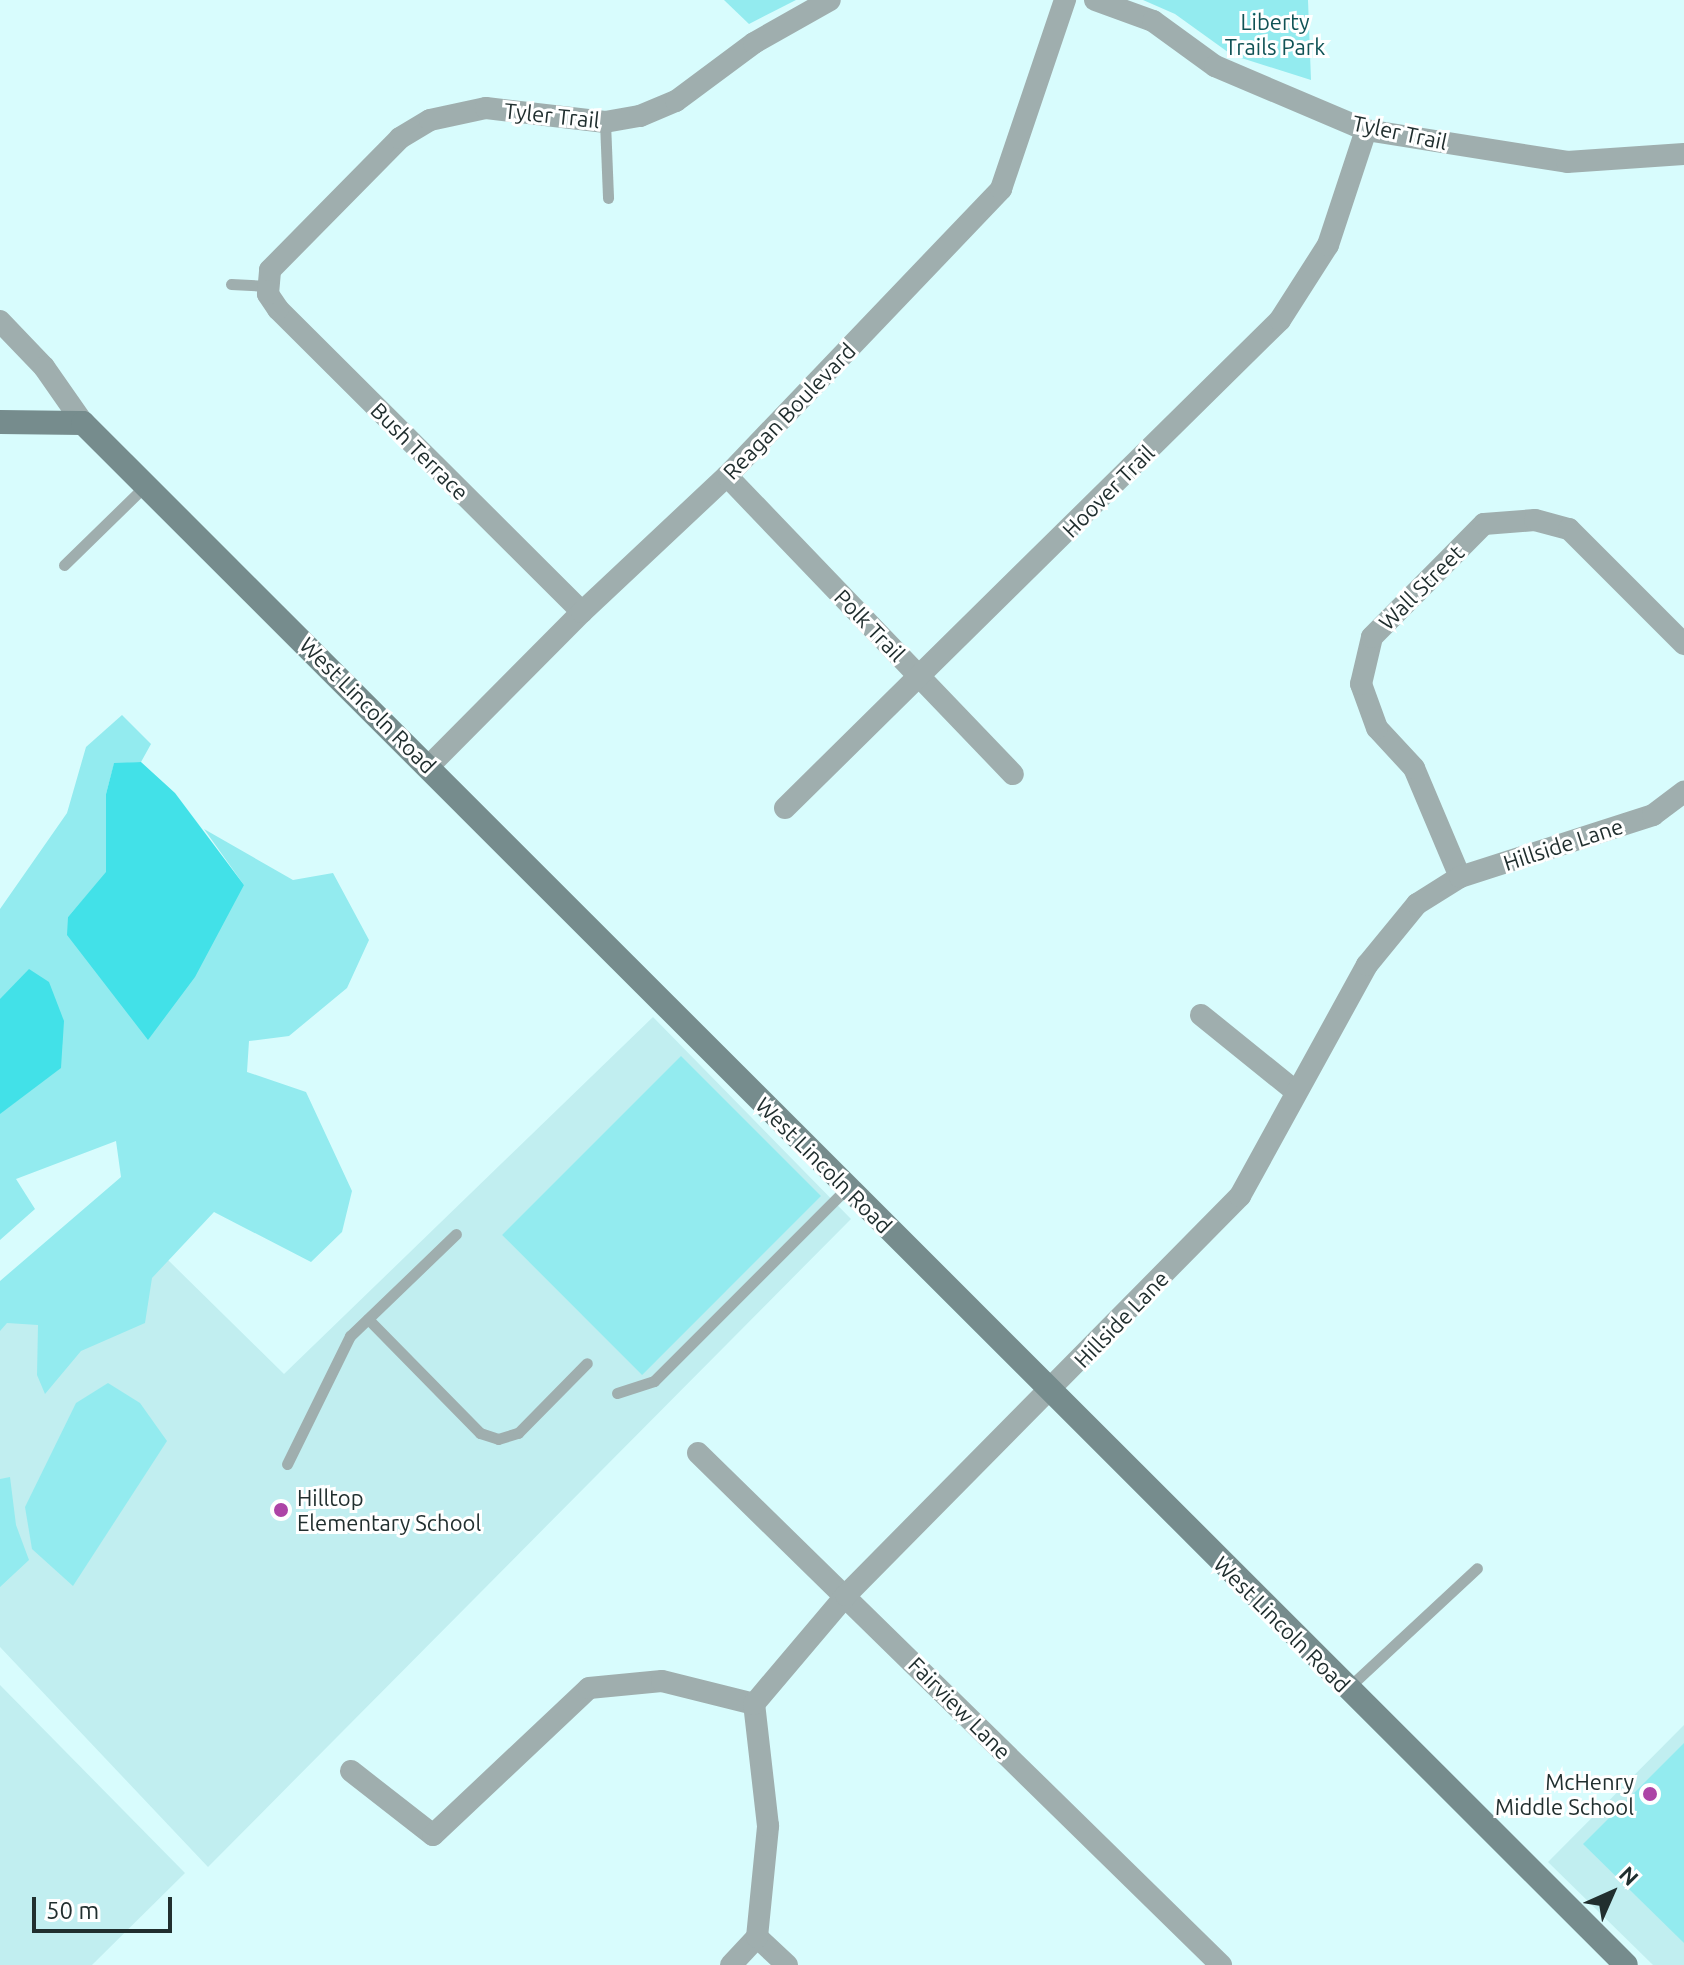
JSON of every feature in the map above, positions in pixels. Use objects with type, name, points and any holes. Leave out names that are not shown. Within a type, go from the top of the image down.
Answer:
[{"type":"street","name":"Tyler Trail","points":[[267,286],[275,263],[400,138],[430,120],[503,108],[605,122],[640,116],[676,101],[754,43],[830,0]]},
{"type":"street","name":"Reagan Boulevard","points":[[429,766],[582,612],[727,476],[1001,189],[1065,0]]},
{"type":"street","name":"Tyler Trail","points":[[1095,0],[1153,21],[1215,66],[1366,130],[1567,162],[1684,154]]},
{"type":"street","name":"Hoover Trail","points":[[785,808],[1280,320],[1328,245],[1366,130]]},
{"type":"street","name":"Bush Terrace","points":[[267,286],[278,309],[582,612]]},
{"type":"street","points":[[0,321],[44,367],[83,423]]},
{"type":"street","points":[[0,422],[83,423]]},
{"type":"street","name":"West Lincoln Road","points":[[83,423],[429,766],[1050,1393],[1626,1965]]},
{"type":"street","name":"Polk Trail","points":[[727,476],[1013,774]]},
{"type":"street","name":"Wall Street","points":[[1460,877],[1414,768],[1377,728],[1366,699],[1361,684],[1372,637],[1484,524],[1535,520],[1569,529],[1684,644]]},
{"type":"street","name":"Hillside Lane","points":[[754,1704],[846,1595],[1050,1393],[1240,1196],[1294,1090],[1367,965],[1417,904],[1460,877],[1653,815],[1684,792]]},
{"type":"street","points":[[1201,1015],[1294,1090]]},
{"type":"street","name":"Fairview Lane","points":[[698,1453],[1221,1965]]},
{"type":"street","points":[[351,1771],[433,1835],[589,1688],[662,1681],[754,1704],[768,1826],[757,1937],[731,1965]]},
{"type":"street","points":[[757,1937],[787,1965]]},
{"type":"lane","points":[[605,122],[608,198]]},
{"type":"lane","points":[[231,284],[267,286]]},
{"type":"lane","points":[[64,565],[146,484]]},
{"type":"lane","points":[[617,1393],[654,1381],[847,1188]]},
{"type":"lane","points":[[287,1464],[350,1336],[456,1234]]},
{"type":"lane","points":[[368,1319],[480,1433],[498,1439],[518,1433],[587,1363]]},
{"type":"lane","points":[[1348,1689],[1477,1568]]},
{"type":"shaded area","points":[[141,762],[175,793],[244,885],[195,977],[148,1040],[67,935],[68,917],[106,872],[106,794],[114,763]]},
{"type":"shaded area","points":[[29,969],[49,982],[64,1021],[61,1068],[0,1114],[0,999]]},
{"type":"shaded area","name":"Hilltop Elementary School","points":[[653,1017],[851,1219],[208,1867],[0,1647],[0,1305],[109,1202],[284,1374]]},
{"type":"shaded area","points":[[0,1685],[185,1873],[92,1965],[0,1965]]},
{"type":"shaded area","name":"McHenry Middle School","points":[[1684,1725],[1684,1965],[1653,1965],[1548,1862]]},
{"type":"green space","points":[[724,0],[796,0],[749,24]]},
{"type":"green space","name":"Liberty Trails Park","points":[[1143,0],[1308,0],[1311,80],[1232,55],[1175,14]]},
{"type":"green space","points":[[122,715],[151,744],[141,762],[114,764],[106,794],[107,872],[68,917],[244,885],[204,829],[293,880],[333,873],[369,940],[347,988],[289,1036],[249,1041],[247,1072],[306,1092],[352,1191],[342,1232],[311,1262],[214,1212],[152,1278],[145,1323],[81,1351],[45,1394],[37,1375],[38,1325],[7,1323],[0,1331],[0,1281],[121,1177],[116,1141],[16,1179],[35,1209],[0,1240],[0,909],[67,813],[86,747]]},
{"type":"green space","points":[[681,1056],[821,1196],[642,1375],[502,1235]]},
{"type":"green space","points":[[108,1383],[140,1403],[167,1441],[73,1586],[32,1549],[25,1507],[76,1403]]},
{"type":"green space","points":[[10,1477],[16,1525],[29,1560],[0,1587],[0,1479]]},
{"type":"green space","points":[[1684,1743],[1684,1943],[1583,1844]]},
{"type":"place","name":"Hilltop Elementary School","points":[[281,1510]]},
{"type":"place","name":"McHenry Middle School","points":[[1650,1794]]}]
